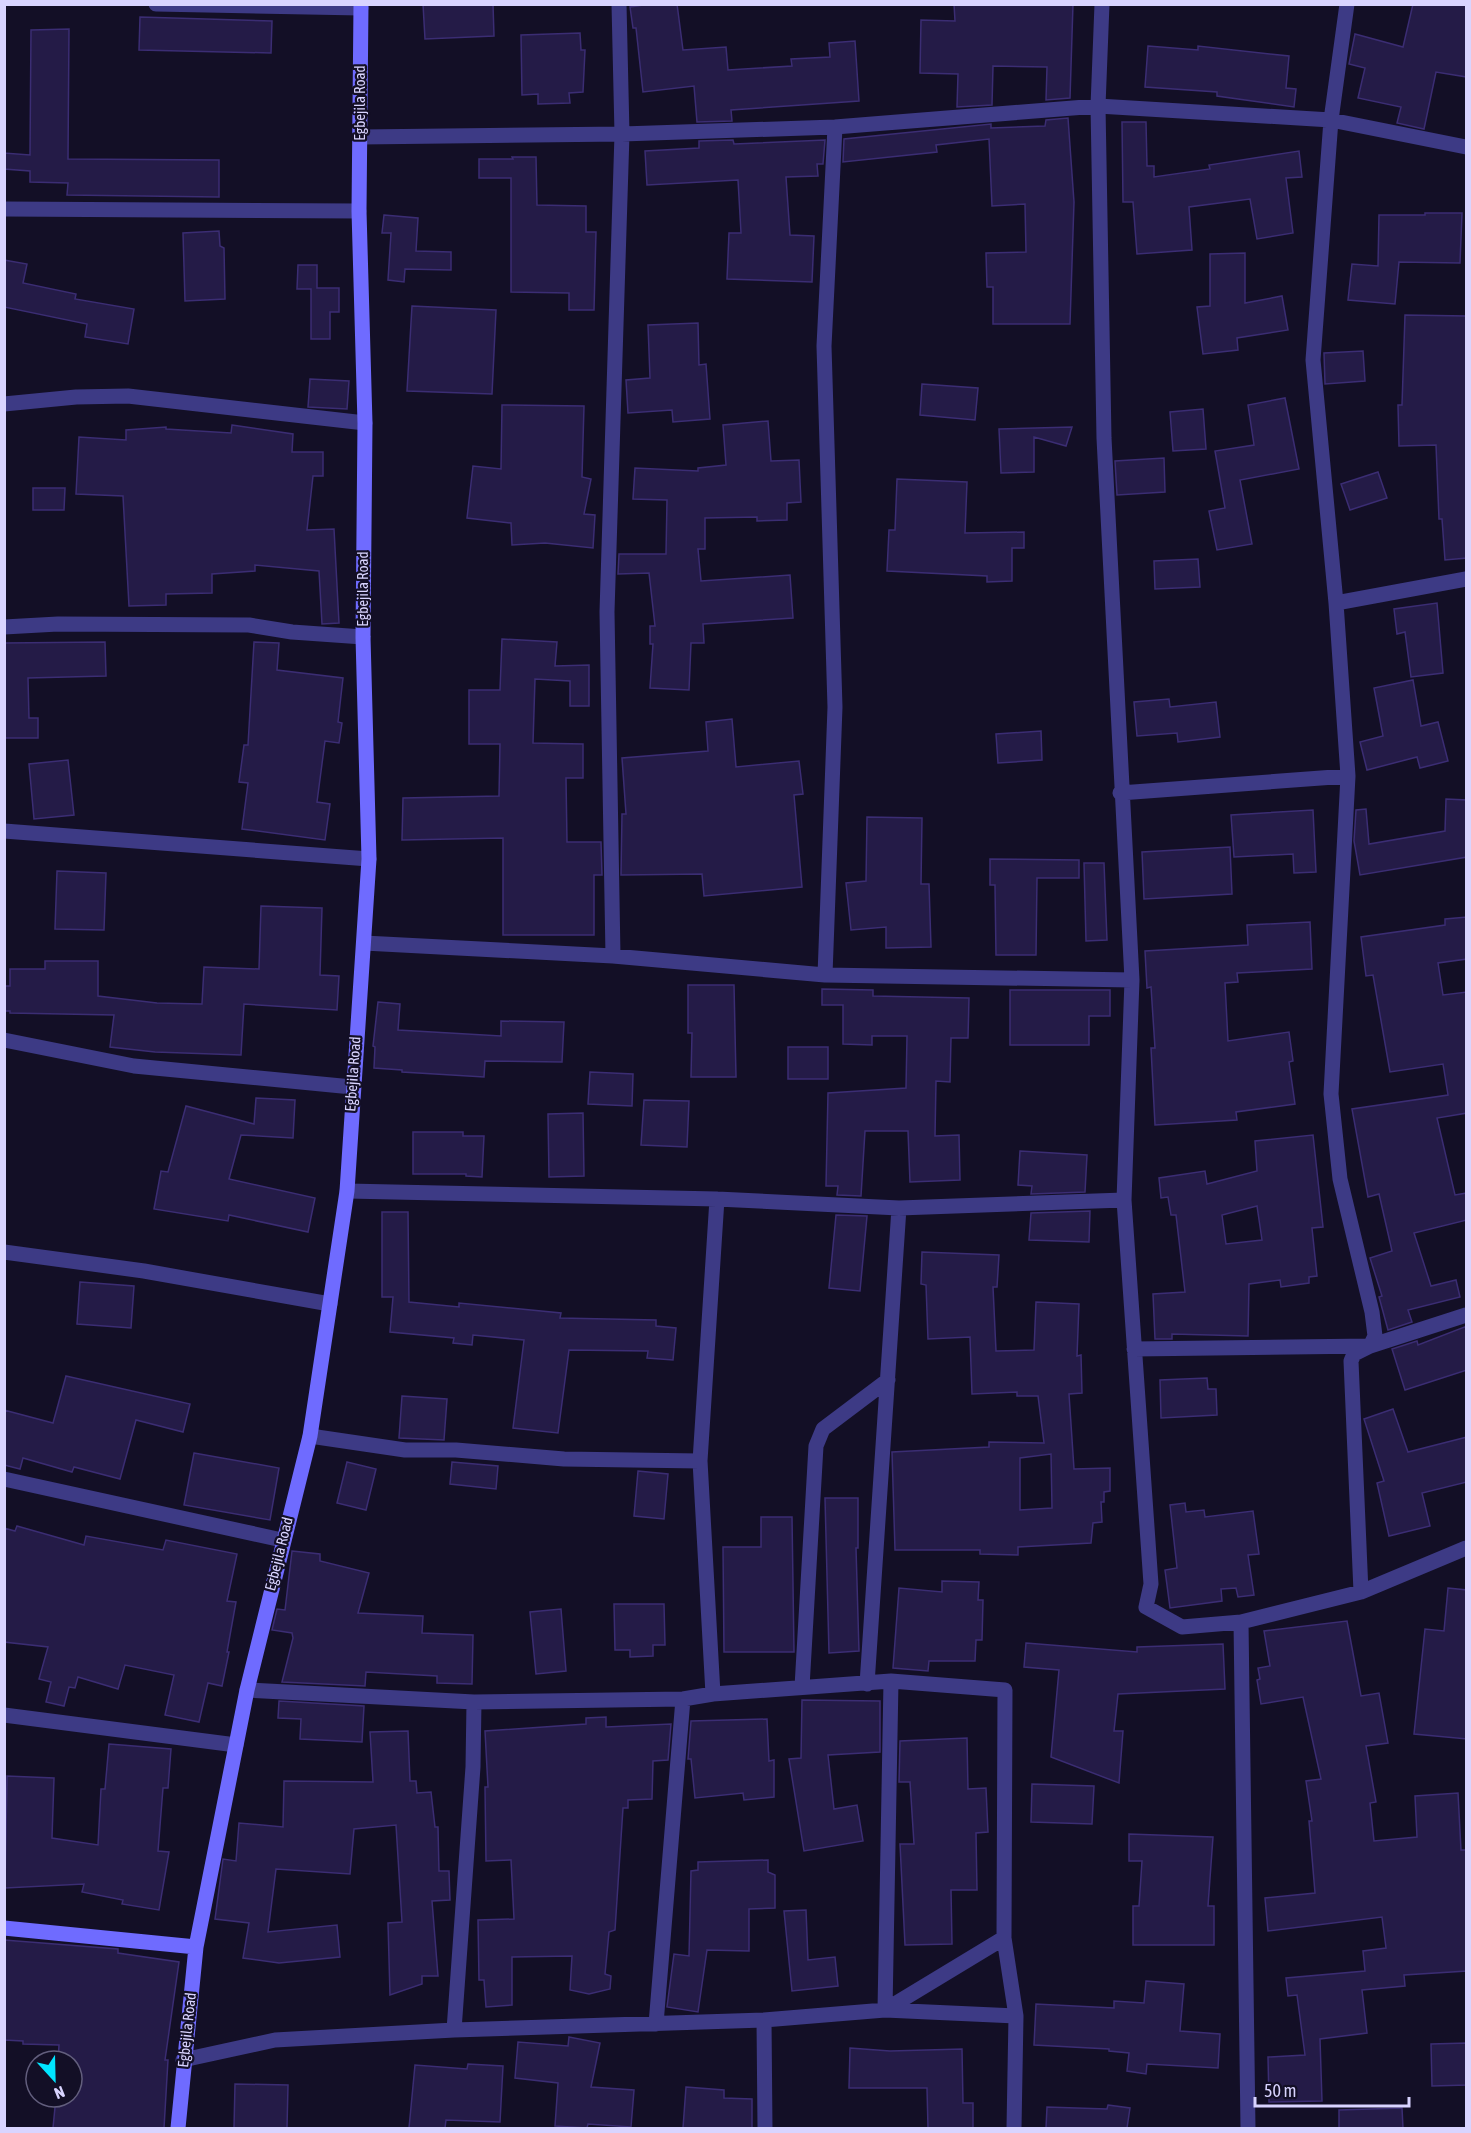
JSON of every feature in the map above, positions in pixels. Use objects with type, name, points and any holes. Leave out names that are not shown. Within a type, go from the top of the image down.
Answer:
[{"type":"street","points":[[156,4],[361,6]]},
{"type":"street","points":[[613,956],[606,612],[622,134],[619,4]]},
{"type":"street","points":[[1102,4],[1098,106],[1104,438],[1120,793],[1132,980],[1124,1200],[1151,1584],[1146,1608],[1182,1627],[1240,1622],[1361,1592],[1467,1548]]},
{"type":"street","points":[[1347,4],[1331,120],[1313,360],[1336,603],[1348,776],[1331,1094],[1340,1179],[1372,1312],[1375,1336],[1370,1346]]},
{"type":"street","name":"Egbejila Road","points":[[178,2128],[196,1947],[247,1690],[282,1540],[310,1436],[346,1191],[369,859],[363,637],[365,423],[359,211],[361,6]]},
{"type":"street","points":[[360,137],[622,134],[835,127],[1098,106],[1331,120],[1467,147]]},
{"type":"street","points":[[825,975],[835,707],[824,346],[835,127]]},
{"type":"street","points":[[4,209],[359,211]]},
{"type":"street","points":[[4,404],[76,397],[128,396],[365,423]]},
{"type":"street","points":[[1336,603],[1467,579]]},
{"type":"street","points":[[4,627],[58,624],[249,625],[292,632],[363,637]]},
{"type":"street","points":[[1120,793],[1348,776]]},
{"type":"street","points":[[4,831],[369,859]]},
{"type":"street","points":[[364,943],[613,956],[825,975],[1132,980]]},
{"type":"street","points":[[4,1040],[134,1066],[352,1087]]},
{"type":"street","points":[[346,1191],[717,1199],[899,1208],[1124,1200]]},
{"type":"street","points":[[713,1694],[700,1461],[717,1199]]},
{"type":"street","points":[[867,1684],[899,1208]]},
{"type":"street","points":[[4,1252],[144,1271],[330,1304]]},
{"type":"street","points":[[1361,1592],[1351,1361],[1354,1354],[1370,1346],[1467,1315]]},
{"type":"street","points":[[1134,1349],[1370,1346]]},
{"type":"street","points":[[802,1687],[816,1446],[823,1429],[888,1380]]},
{"type":"street","points":[[310,1436],[405,1450],[456,1450],[564,1460],[700,1461]]},
{"type":"street","points":[[4,1479],[282,1540]]},
{"type":"street","points":[[1240,1622],[1248,2128]]},
{"type":"street","points":[[885,2010],[891,1681]]},
{"type":"street","points":[[247,1690],[474,1702],[683,1699],[713,1694],[891,1681],[1005,1690],[1004,1938],[1016,2016],[1014,2128]]},
{"type":"street","points":[[656,2024],[683,1699]]},
{"type":"street","points":[[454,2030],[473,1767],[474,1702]]},
{"type":"street","points":[[4,1715],[236,1745]]},
{"type":"street","points":[[4,1928],[196,1947]]},
{"type":"street","points":[[885,2010],[1004,1938]]},
{"type":"street","points":[[183,2060],[275,2040],[454,2030],[764,2020],[885,2010],[1016,2016]]},
{"type":"street","points":[[764,2020],[765,2128]]},
{"type":"building","points":[[423,4],[493,4],[494,36],[425,39]]},
{"type":"building","points":[[677,4],[683,50],[726,47],[728,70],[792,66],[791,59],[830,57],[829,43],[855,41],[859,101],[731,110],[732,121],[697,122],[694,86],[643,92],[636,28],[633,28],[630,7]]},
{"type":"building","points":[[954,4],[1073,4],[1070,98],[1046,100],[1047,67],[993,66],[992,105],[957,107],[958,74],[920,73],[921,20],[955,21]]},
{"type":"building","points":[[1413,4],[1467,4],[1467,77],[1436,72],[1424,129],[1397,123],[1401,107],[1358,98],[1365,68],[1349,64],[1355,34],[1403,47]]},
{"type":"building","points":[[140,17],[272,21],[271,53],[139,50]]},
{"type":"building","points":[[69,29],[68,159],[219,160],[219,197],[67,195],[68,183],[30,182],[30,171],[4,169],[4,153],[30,155],[31,30]]},
{"type":"building","points":[[580,33],[581,50],[585,50],[583,92],[569,93],[570,103],[538,104],[538,94],[522,95],[521,35]]},
{"type":"building","points":[[1148,46],[1198,50],[1198,46],[1289,56],[1286,88],[1296,89],[1294,107],[1217,96],[1217,92],[1145,87]]},
{"type":"building","points":[[1068,118],[1074,202],[1070,324],[993,324],[993,287],[987,287],[986,253],[1026,252],[1025,204],[992,206],[989,139],[936,145],[937,152],[843,162],[844,139],[991,124],[991,128],[1045,126],[1046,120]]},
{"type":"building","points":[[1122,122],[1146,122],[1147,166],[1154,166],[1154,177],[1210,169],[1209,165],[1299,151],[1302,177],[1286,178],[1293,233],[1257,239],[1250,199],[1189,207],[1192,250],[1137,254],[1133,202],[1123,202]]},
{"type":"building","points":[[733,140],[734,144],[825,140],[823,164],[817,164],[818,176],[786,177],[790,235],[814,236],[812,282],[727,279],[729,233],[741,233],[738,180],[647,185],[645,151],[699,148],[699,141]]},
{"type":"building","points":[[512,157],[536,157],[537,205],[586,206],[586,232],[596,232],[594,310],[569,310],[569,293],[511,292],[511,178],[479,178],[479,159],[513,159]]},
{"type":"building","points":[[1425,213],[1462,213],[1460,263],[1399,262],[1395,304],[1348,300],[1352,264],[1378,266],[1379,215],[1425,215]]},
{"type":"building","points":[[384,215],[418,218],[416,251],[451,252],[451,270],[405,269],[404,282],[388,280],[391,233],[382,233]]},
{"type":"building","points":[[219,231],[220,246],[224,248],[225,299],[185,301],[183,233]]},
{"type":"building","points":[[1245,253],[1245,303],[1282,296],[1288,330],[1237,338],[1238,350],[1203,354],[1197,307],[1210,306],[1210,254]]},
{"type":"building","points":[[4,260],[27,264],[23,283],[76,294],[75,299],[134,309],[128,344],[85,337],[87,324],[4,307]]},
{"type":"building","points":[[298,265],[317,265],[317,288],[339,288],[339,312],[330,312],[330,339],[311,339],[311,289],[297,289]]},
{"type":"building","points":[[412,306],[496,310],[492,394],[407,391]]},
{"type":"building","points":[[1405,315],[1467,316],[1467,558],[1445,560],[1442,519],[1439,519],[1436,445],[1399,446],[1398,405],[1402,405]]},
{"type":"building","points":[[698,323],[699,365],[706,364],[710,419],[673,422],[672,410],[628,413],[626,380],[650,378],[648,325]]},
{"type":"building","points":[[1363,351],[1365,381],[1325,384],[1324,353]]},
{"type":"building","points":[[310,379],[349,381],[347,409],[308,407]]},
{"type":"building","points":[[922,384],[978,388],[975,420],[920,415]]},
{"type":"building","points":[[1285,398],[1299,469],[1240,480],[1252,544],[1217,550],[1209,511],[1225,508],[1215,451],[1254,445],[1248,405]]},
{"type":"building","points":[[502,405],[584,406],[582,477],[591,479],[584,514],[595,515],[593,548],[545,543],[512,545],[511,523],[467,518],[473,466],[501,469]]},
{"type":"building","points":[[1203,409],[1206,449],[1173,451],[1170,412]]},
{"type":"building","points":[[768,421],[771,461],[799,460],[801,502],[787,503],[787,520],[757,521],[757,517],[705,518],[705,549],[698,549],[701,581],[790,575],[793,618],[703,624],[704,643],[691,643],[689,690],[650,688],[653,644],[650,644],[650,626],[655,626],[649,573],[618,574],[619,554],[666,554],[667,500],[633,499],[635,468],[698,471],[698,468],[726,465],[723,425]]},
{"type":"building","points":[[232,425],[293,434],[292,452],[323,452],[323,476],[313,476],[307,530],[334,529],[339,623],[322,624],[319,571],[255,565],[255,571],[212,574],[212,593],[166,594],[166,605],[129,606],[123,496],[76,494],[79,437],[126,440],[126,430],[166,427],[166,429],[231,433]]},
{"type":"building","points":[[1072,427],[1066,446],[1034,437],[1034,472],[1001,473],[999,429]]},
{"type":"building","points":[[1164,458],[1165,492],[1117,495],[1115,461]]},
{"type":"building","points":[[1378,472],[1387,498],[1350,510],[1341,484]]},
{"type":"building","points":[[897,479],[967,482],[965,533],[1024,532],[1024,548],[1012,548],[1012,581],[987,582],[987,576],[887,571],[889,530],[895,530]]},
{"type":"building","points":[[33,488],[65,488],[64,510],[33,510]]},
{"type":"building","points":[[1198,559],[1200,587],[1155,589],[1154,561]]},
{"type":"building","points":[[1437,603],[1443,673],[1411,677],[1405,632],[1397,634],[1394,609]]},
{"type":"building","points":[[502,639],[557,642],[555,666],[589,665],[589,706],[570,706],[570,681],[535,679],[533,743],[583,744],[583,778],[566,778],[567,842],[601,842],[602,875],[594,875],[594,935],[503,935],[503,838],[402,840],[403,798],[499,796],[500,744],[469,744],[469,690],[500,690]]},
{"type":"building","points":[[105,642],[106,676],[28,678],[29,718],[38,718],[38,738],[4,738],[4,643]]},
{"type":"building","points":[[254,642],[279,643],[277,670],[343,678],[338,722],[342,723],[339,743],[325,741],[317,802],[330,804],[325,840],[242,829],[248,783],[239,782],[244,745],[248,745]]},
{"type":"building","points":[[1413,680],[1421,726],[1438,722],[1448,761],[1420,768],[1417,757],[1367,770],[1360,742],[1383,736],[1374,688]]},
{"type":"building","points":[[1169,699],[1170,707],[1216,702],[1220,737],[1178,742],[1177,733],[1137,736],[1134,702]]},
{"type":"building","points":[[732,719],[736,767],[799,761],[803,794],[794,795],[802,887],[704,896],[702,874],[621,875],[622,814],[626,814],[622,758],[708,751],[706,722]]},
{"type":"building","points":[[1041,731],[1042,760],[998,763],[996,734]]},
{"type":"building","points":[[68,760],[74,815],[34,819],[29,764]]},
{"type":"building","points":[[1446,799],[1467,800],[1467,857],[1360,875],[1354,841],[1356,810],[1366,809],[1369,844],[1445,831]]},
{"type":"building","points":[[1313,810],[1316,872],[1294,873],[1293,854],[1234,857],[1231,815]]},
{"type":"building","points":[[867,817],[922,818],[921,884],[929,884],[931,947],[886,948],[886,927],[851,930],[846,883],[866,881]]},
{"type":"building","points":[[1230,847],[1232,894],[1144,899],[1142,852]]},
{"type":"building","points":[[990,859],[1079,860],[1079,878],[1037,878],[1036,955],[996,955],[995,885],[990,885]]},
{"type":"building","points":[[1084,863],[1104,863],[1107,940],[1086,941]]},
{"type":"building","points":[[57,871],[106,873],[104,930],[55,929]]},
{"type":"building","points":[[261,906],[322,908],[320,975],[339,976],[337,1010],[244,1004],[241,1055],[155,1052],[110,1047],[114,1015],[4,1011],[4,986],[10,986],[10,969],[45,969],[45,961],[98,961],[98,996],[157,1003],[202,1004],[204,967],[259,969]]},
{"type":"building","points":[[1467,917],[1467,959],[1438,963],[1443,995],[1467,992],[1467,1113],[1437,1118],[1455,1195],[1467,1193],[1467,1220],[1414,1233],[1431,1286],[1456,1280],[1460,1297],[1408,1310],[1412,1322],[1388,1330],[1379,1297],[1382,1296],[1370,1258],[1392,1251],[1379,1194],[1368,1197],[1352,1109],[1448,1095],[1443,1064],[1390,1072],[1373,975],[1366,976],[1361,937],[1445,925],[1445,919]]},
{"type":"building","points":[[1310,922],[1312,969],[1237,973],[1238,982],[1225,983],[1228,1041],[1289,1032],[1293,1061],[1289,1062],[1295,1104],[1236,1112],[1237,1120],[1155,1125],[1151,1048],[1155,1048],[1151,987],[1147,988],[1145,951],[1248,945],[1247,925]]},
{"type":"building","points":[[688,985],[734,985],[736,1077],[691,1077],[692,1033],[688,1033]]},
{"type":"building","points":[[822,989],[873,990],[873,996],[969,998],[968,1038],[951,1038],[950,1082],[936,1081],[935,1136],[959,1135],[960,1180],[910,1182],[908,1131],[865,1131],[861,1196],[837,1195],[838,1186],[826,1186],[828,1093],[906,1088],[907,1036],[872,1036],[872,1045],[843,1044],[843,1005],[822,1005]]},
{"type":"building","points":[[1010,990],[1110,990],[1110,1016],[1089,1016],[1089,1045],[1010,1045]]},
{"type":"building","points":[[378,1002],[400,1004],[398,1030],[501,1036],[501,1021],[564,1022],[562,1062],[485,1061],[484,1077],[374,1068],[375,1047],[373,1046]]},
{"type":"building","points":[[788,1047],[828,1047],[828,1079],[788,1079]]},
{"type":"building","points":[[590,1072],[633,1074],[632,1106],[588,1104]]},
{"type":"building","points":[[256,1098],[295,1100],[293,1138],[241,1135],[229,1179],[315,1198],[308,1232],[229,1215],[228,1221],[154,1209],[161,1171],[168,1172],[186,1106],[254,1124]]},
{"type":"building","points":[[644,1100],[689,1101],[687,1147],[641,1145]]},
{"type":"building","points":[[583,1113],[584,1176],[549,1177],[548,1114]]},
{"type":"building","points":[[413,1132],[463,1132],[463,1136],[484,1136],[482,1177],[466,1176],[466,1174],[413,1174]]},
{"type":"building","points":[[1313,1135],[1323,1227],[1312,1228],[1317,1276],[1309,1277],[1309,1283],[1281,1287],[1280,1280],[1249,1284],[1248,1336],[1172,1334],[1172,1339],[1155,1339],[1153,1294],[1185,1292],[1176,1215],[1171,1215],[1168,1197],[1161,1198],[1159,1178],[1205,1171],[1207,1184],[1257,1171],[1255,1141]],"holes":[[[1257,1206],[1262,1240],[1226,1244],[1222,1215]]]},
{"type":"building","points":[[1020,1151],[1087,1155],[1085,1192],[1031,1194],[1032,1186],[1018,1185]]},
{"type":"building","points":[[1090,1211],[1089,1242],[1029,1240],[1031,1213]]},
{"type":"building","points":[[382,1212],[408,1212],[409,1302],[459,1307],[459,1303],[561,1313],[560,1318],[656,1320],[656,1326],[676,1328],[673,1360],[647,1358],[648,1351],[569,1350],[558,1433],[513,1428],[524,1340],[473,1335],[472,1345],[453,1343],[454,1338],[390,1332],[393,1297],[382,1297]]},
{"type":"building","points":[[836,1215],[867,1216],[860,1291],[829,1288]]},
{"type":"building","points":[[922,1252],[999,1255],[997,1287],[993,1287],[996,1351],[1034,1350],[1036,1302],[1079,1304],[1077,1356],[1081,1355],[1082,1393],[1069,1394],[1074,1469],[1110,1468],[1110,1491],[1104,1492],[1104,1502],[1101,1502],[1102,1522],[1093,1523],[1091,1543],[1018,1547],[1018,1555],[980,1554],[980,1550],[895,1550],[892,1452],[989,1447],[989,1442],[1044,1443],[1038,1396],[1017,1396],[1017,1392],[972,1394],[970,1337],[928,1339],[926,1285],[921,1284]],"holes":[[[1051,1454],[1052,1508],[1020,1510],[1020,1458]]]},
{"type":"building","points":[[80,1282],[134,1286],[131,1328],[77,1324]]},
{"type":"building","points":[[1467,1326],[1467,1370],[1405,1390],[1392,1349],[1417,1341],[1418,1345]]},
{"type":"building","points":[[66,1376],[190,1404],[183,1432],[136,1420],[120,1479],[74,1467],[72,1472],[23,1458],[20,1469],[4,1465],[4,1410],[53,1423]]},
{"type":"building","points":[[1207,1378],[1208,1389],[1216,1389],[1217,1415],[1161,1418],[1160,1380]]},
{"type":"building","points":[[402,1396],[447,1399],[444,1440],[399,1438]]},
{"type":"building","points":[[1393,1409],[1408,1452],[1467,1437],[1467,1482],[1422,1493],[1430,1526],[1389,1536],[1377,1483],[1384,1481],[1364,1419]]},
{"type":"building","points":[[194,1453],[279,1468],[270,1520],[184,1505]]},
{"type":"building","points":[[347,1462],[376,1469],[366,1510],[337,1503]]},
{"type":"building","points":[[452,1462],[498,1466],[496,1489],[450,1484]]},
{"type":"building","points":[[638,1471],[668,1474],[664,1519],[634,1516]]},
{"type":"building","points":[[825,1498],[858,1498],[858,1548],[856,1548],[859,1651],[829,1653]]},
{"type":"building","points":[[1185,1503],[1186,1512],[1204,1510],[1205,1517],[1253,1511],[1259,1554],[1248,1555],[1254,1595],[1238,1597],[1236,1588],[1221,1589],[1222,1601],[1170,1608],[1165,1570],[1177,1568],[1170,1505]]},
{"type":"building","points":[[761,1517],[792,1517],[794,1652],[724,1652],[723,1547],[761,1547]]},
{"type":"building","points":[[17,1526],[84,1545],[86,1536],[163,1550],[166,1540],[237,1554],[227,1601],[236,1602],[222,1686],[208,1683],[199,1722],[165,1715],[174,1675],[125,1665],[118,1689],[78,1677],[75,1688],[69,1687],[64,1706],[46,1702],[51,1682],[39,1679],[48,1647],[4,1642],[4,1528],[15,1531]]},
{"type":"building","points":[[292,1551],[320,1554],[320,1561],[369,1573],[358,1613],[423,1616],[422,1633],[473,1635],[472,1684],[437,1683],[437,1676],[366,1672],[365,1686],[282,1682],[293,1638],[292,1633],[272,1630],[277,1609],[285,1610]]},
{"type":"building","points":[[942,1581],[979,1582],[978,1600],[983,1600],[982,1640],[976,1640],[975,1661],[929,1661],[928,1671],[893,1668],[899,1588],[942,1592]]},
{"type":"building","points":[[1448,1588],[1467,1590],[1467,1739],[1414,1734],[1425,1629],[1444,1631]]},
{"type":"building","points":[[614,1604],[664,1604],[665,1645],[653,1645],[653,1656],[630,1657],[630,1650],[615,1650]]},
{"type":"building","points":[[561,1609],[566,1671],[536,1674],[530,1612]]},
{"type":"building","points":[[1347,1621],[1361,1696],[1379,1693],[1388,1743],[1366,1746],[1376,1802],[1370,1803],[1374,1841],[1417,1837],[1415,1796],[1458,1793],[1461,1850],[1467,1850],[1467,1971],[1404,1975],[1405,1986],[1362,1990],[1367,2033],[1320,2039],[1322,2101],[1269,2102],[1268,2057],[1305,2055],[1297,1995],[1288,1996],[1286,1978],[1365,1971],[1363,1951],[1386,1948],[1382,1917],[1268,1931],[1265,1898],[1315,1893],[1309,1821],[1312,1821],[1306,1781],[1321,1779],[1303,1697],[1261,1704],[1257,1680],[1260,1679],[1258,1668],[1270,1666],[1264,1631]]},
{"type":"building","points":[[1026,1643],[1137,1652],[1137,1647],[1223,1644],[1225,1689],[1118,1694],[1114,1731],[1123,1731],[1119,1783],[1051,1757],[1059,1670],[1024,1667]]},
{"type":"building","points":[[802,1700],[880,1701],[880,1752],[828,1755],[834,1809],[857,1805],[863,1841],[804,1851],[789,1759],[801,1758]]},
{"type":"building","points":[[279,1701],[364,1706],[362,1742],[300,1739],[301,1719],[278,1718]]},
{"type":"building","points":[[606,1717],[606,1727],[671,1724],[668,1760],[653,1761],[652,1799],[628,1800],[628,1808],[623,1808],[615,1930],[609,1932],[605,1974],[611,1976],[610,1989],[589,1994],[570,1990],[572,1956],[512,1957],[512,2005],[486,2007],[484,1980],[479,1980],[478,1920],[514,1919],[511,1860],[486,1861],[485,1787],[488,1787],[485,1731],[586,1724],[586,1718]]},
{"type":"building","points":[[767,1719],[769,1761],[774,1760],[774,1797],[744,1800],[743,1793],[695,1798],[691,1759],[688,1759],[691,1721]]},
{"type":"building","points":[[408,1731],[410,1781],[416,1781],[417,1793],[431,1792],[435,1827],[438,1827],[439,1871],[449,1871],[450,1900],[432,1901],[438,1976],[422,1976],[422,1984],[390,1995],[388,1923],[402,1922],[396,1825],[354,1829],[350,1874],[276,1869],[268,1932],[337,1925],[340,1957],[279,1963],[243,1958],[249,1923],[215,1919],[223,1859],[236,1861],[239,1823],[283,1827],[284,1781],[373,1782],[370,1732]]},
{"type":"building","points":[[967,1738],[968,1789],[986,1788],[988,1832],[976,1833],[977,1890],[951,1890],[952,1944],[905,1945],[900,1844],[914,1844],[910,1782],[899,1782],[900,1741]]},
{"type":"building","points":[[109,1744],[171,1749],[168,1788],[163,1788],[158,1851],[169,1852],[159,1910],[122,1904],[123,1900],[82,1892],[84,1884],[5,1888],[7,1776],[54,1778],[52,1838],[98,1845],[101,1789],[105,1789]]},
{"type":"building","points":[[1032,1784],[1094,1786],[1092,1824],[1031,1822]]},
{"type":"building","points":[[1129,1834],[1213,1837],[1208,1906],[1214,1906],[1214,1945],[1133,1945],[1133,1906],[1139,1906],[1142,1861],[1129,1861]]},
{"type":"building","points":[[768,1860],[768,1872],[775,1875],[775,1908],[749,1909],[749,1951],[707,1950],[698,2012],[667,2007],[674,1954],[689,1956],[691,1871],[698,1870],[698,1862]]},
{"type":"building","points":[[806,1910],[808,1960],[835,1957],[838,1986],[792,1991],[784,1911]]},
{"type":"building","points":[[4,1940],[118,1949],[118,1953],[179,1962],[165,2060],[168,2060],[164,2128],[53,2128],[55,2109],[84,2109],[84,2049],[59,2049],[59,2045],[23,2044],[23,2041],[4,2040]]},
{"type":"building","points":[[1146,1981],[1184,1984],[1180,2031],[1220,2034],[1218,2068],[1147,2064],[1146,2074],[1127,2071],[1129,2053],[1109,2051],[1109,2049],[1034,2045],[1036,2004],[1114,2008],[1114,2001],[1144,2003]]},
{"type":"building","points":[[569,2037],[600,2043],[591,2087],[634,2090],[631,2127],[588,2124],[587,2128],[555,2126],[558,2083],[515,2078],[518,2042],[568,2046]]},
{"type":"building","points":[[1467,2043],[1467,2085],[1432,2086],[1431,2044]]},
{"type":"building","points":[[850,2048],[890,2051],[962,2049],[963,2103],[973,2103],[973,2128],[928,2128],[927,2088],[849,2088]]},
{"type":"building","points":[[468,2064],[503,2066],[500,2122],[446,2120],[445,2128],[409,2128],[415,2065],[467,2069]]},
{"type":"building","points":[[235,2084],[288,2085],[287,2128],[234,2128]]},
{"type":"building","points":[[686,2087],[724,2090],[724,2098],[752,2099],[752,2128],[683,2128]]},
{"type":"building","points":[[1108,2105],[1130,2108],[1127,2128],[1046,2128],[1047,2107],[1107,2109]]},
{"type":"building","points":[[1402,2108],[1403,2128],[1339,2128],[1339,2110]]}]
